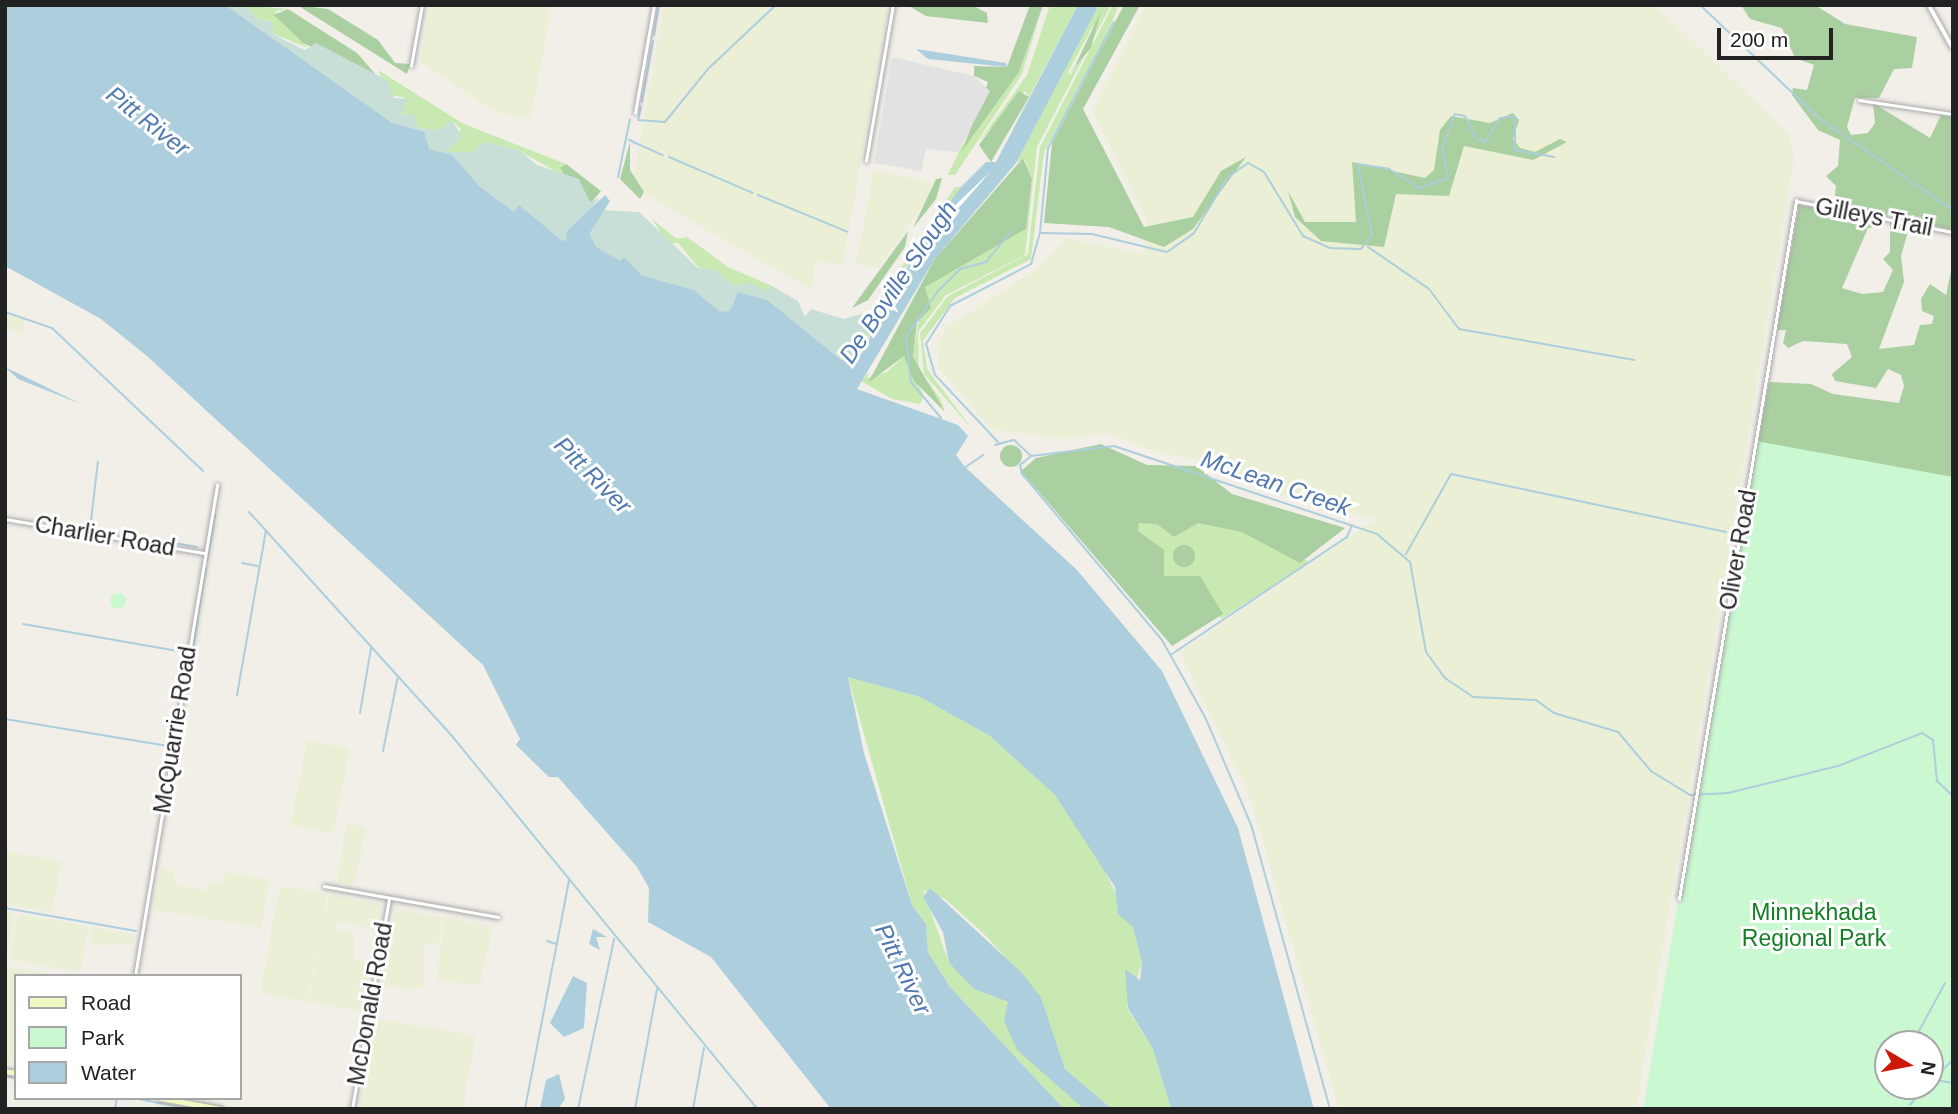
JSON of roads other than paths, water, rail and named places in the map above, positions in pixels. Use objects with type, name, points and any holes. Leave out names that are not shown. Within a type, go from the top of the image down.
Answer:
[{"type":"main road","points":[[171,1100],[221,1109]]},
{"type":"street","points":[[411,66],[422,5]]},
{"type":"street","points":[[635,113],[654,5]]},
{"type":"street","points":[[866,162],[893,5]]},
{"type":"street","points":[[1929,5],[1953,48]]},
{"type":"street","points":[[1859,100],[1953,114]]},
{"type":"street","name":"Gilleys Trail","points":[[1796,201],[1953,232]]},
{"type":"street","name":"Oliver Road","points":[[1679,899],[1796,201]]},
{"type":"street","name":"McQuarrie Road","points":[[135,974],[217,485]]},
{"type":"street","name":"Charlier Road","points":[[5,519],[204,553]]},
{"type":"street","points":[[324,886],[498,917]]},
{"type":"street","name":"McDonald Road","points":[[352,1109],[389,899]]},
{"type":"water","name":"Pitt River","points":[[5,5],[225,5],[392,123],[424,132],[429,149],[452,155],[479,186],[514,212],[519,205],[561,240],[567,241],[566,232],[605,195],[610,201],[589,234],[596,247],[620,261],[624,257],[642,276],[694,290],[720,312],[730,311],[738,292],[767,300],[841,360],[862,353],[922,239],[961,187],[986,162],[996,162],[1078,5],[1099,5],[1016,163],[934,260],[857,389],[958,425],[968,436],[956,455],[965,467],[1077,570],[1162,671],[1238,828],[1314,1109],[1171,1109],[1153,1049],[1128,1008],[1125,969],[1140,980],[1142,963],[1133,927],[1118,914],[1115,887],[1055,795],[990,736],[920,697],[848,677],[864,753],[912,905],[926,924],[928,952],[950,987],[1064,1109],[831,1109],[711,957],[648,922],[649,888],[637,867],[558,777],[549,777],[516,745],[520,739],[483,665],[147,356],[101,319],[5,266]]},
{"type":"water","points":[[916,49],[1006,63],[1007,67],[928,59]]},
{"type":"water","points":[[5,367],[11,370],[81,404],[18,379]]},
{"type":"water","points":[[930,888],[1021,972],[1041,997],[1065,1069],[1112,1109],[1084,1109],[1017,1050],[1004,1020],[1008,1002],[974,989],[949,963],[943,932],[923,897]]},
{"type":"water","points":[[593,929],[607,937],[596,937],[600,950],[589,944]]},
{"type":"water","points":[[573,976],[587,983],[584,1028],[564,1037],[550,1023]]},
{"type":"water","points":[[559,1074],[565,1099],[558,1109],[540,1109],[546,1080]]},
{"type":"waterway","points":[[654,35],[659,5]]},
{"type":"waterway","points":[[641,107],[638,120],[665,122],[708,69],[776,5]]},
{"type":"waterway","points":[[1700,5],[1820,119],[1953,210]]},
{"type":"waterway","points":[[1040,233],[1048,148],[1114,22]]},
{"type":"waterway","points":[[642,102],[653,41]]},
{"type":"waterway","points":[[998,442],[935,375],[926,344],[950,306],[1031,264],[1040,233],[1092,234],[1167,252],[1194,233],[1227,178],[1248,163],[1264,172],[1303,236],[1330,248],[1361,249],[1372,235],[1358,164],[1389,169],[1420,188],[1448,178],[1442,149],[1455,114],[1465,116],[1476,139],[1485,142],[1500,118],[1515,116],[1515,150],[1554,157]]},
{"type":"waterway","points":[[618,177],[630,119]]},
{"type":"waterway","points":[[629,140],[663,155]]},
{"type":"waterway","points":[[669,157],[753,193]]},
{"type":"waterway","points":[[758,195],[848,232]]},
{"type":"waterway","points":[[941,418],[911,382],[906,336],[938,291],[960,269],[986,262],[1011,231]]},
{"type":"waterway","points":[[1368,247],[1429,289],[1459,329],[1634,360]]},
{"type":"waterway","points":[[5,312],[52,328],[203,471]]},
{"type":"waterway","name":"McLean Creek","points":[[995,445],[1014,440],[1030,455]]},
{"type":"waterway","name":"McLean Creek","points":[[1330,1109],[1252,827],[1205,717],[1162,640],[1022,474],[1020,465],[1031,456],[1114,446],[1377,534],[1410,562],[1426,652],[1445,678],[1473,697],[1536,700],[1554,713],[1618,732],[1651,771],[1690,795],[1728,793],[1838,766],[1922,733],[1933,740],[1937,781],[1953,796]]},
{"type":"waterway","name":"McLean Creek","points":[[964,468],[983,455]]},
{"type":"waterway","points":[[90,529],[98,461]]},
{"type":"waterway","points":[[1406,554],[1451,474],[1726,532]]},
{"type":"waterway","points":[[249,512],[452,736],[757,1109]]},
{"type":"waterway","points":[[207,561],[215,515]]},
{"type":"waterway","points":[[1172,654],[1347,537],[1352,525]]},
{"type":"waterway","points":[[100,530],[118,534]]},
{"type":"waterway","points":[[237,695],[266,531]]},
{"type":"waterway","points":[[128,535],[197,547]]},
{"type":"waterway","points":[[242,563],[258,566]]},
{"type":"waterway","points":[[186,690],[206,567]]},
{"type":"waterway","points":[[23,624],[178,651]]},
{"type":"waterway","points":[[360,713],[371,648]]},
{"type":"waterway","points":[[383,751],[398,676]]},
{"type":"waterway","points":[[5,719],[168,746]]},
{"type":"waterway","points":[[525,1109],[569,880]]},
{"type":"waterway","points":[[5,908],[136,931]]},
{"type":"waterway","points":[[578,1109],[614,939]]},
{"type":"waterway","points":[[547,941],[556,944]]},
{"type":"waterway","points":[[1920,1030],[1945,983]]},
{"type":"waterway","points":[[635,1109],[657,989]]},
{"type":"waterway","points":[[693,1109],[704,1048]]},
{"type":"waterway","points":[[1944,1069],[1953,1060]]},
{"type":"waterway","points":[[5,1076],[14,1078]]},
{"type":"waterway","points":[[1944,1081],[1953,1083]]},
{"type":"waterway","points":[[115,1109],[117,1100]]},
{"type":"waterway","points":[[144,1100],[191,1109]]},
{"type":"waterway","points":[[1910,1105],[1914,1100]]},
{"type":"water label","name":"De Boville Slough","points":[[898,282]]},
{"type":"park label","name":"Minnekhada Regional Park","points":[[1814,925]]}]
